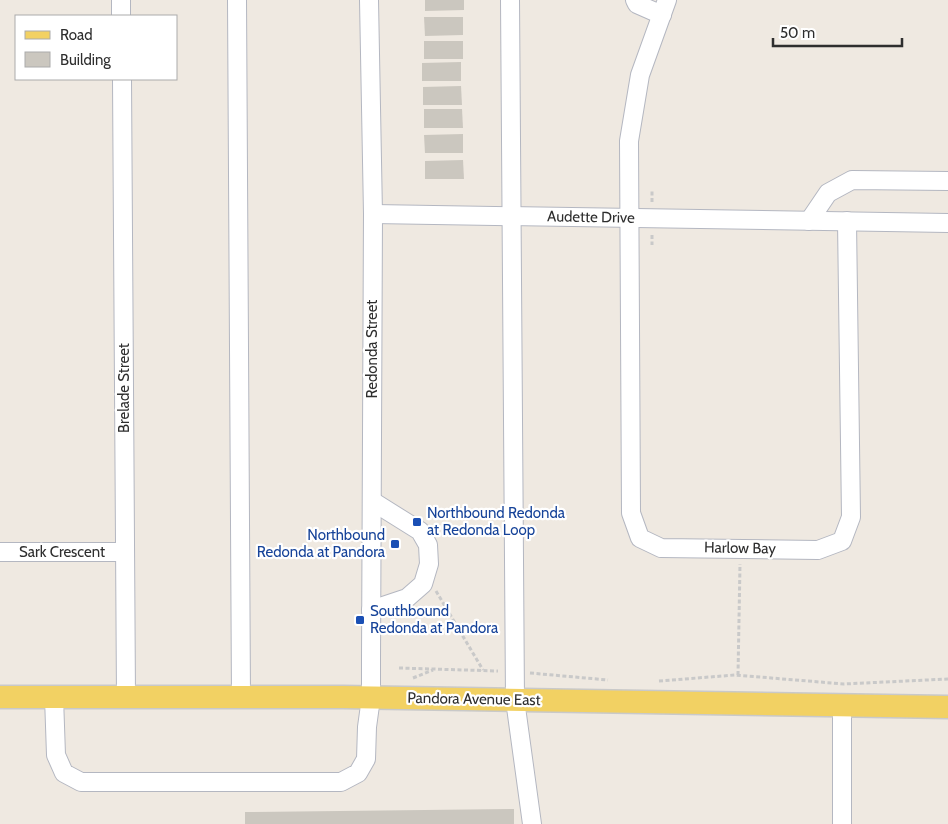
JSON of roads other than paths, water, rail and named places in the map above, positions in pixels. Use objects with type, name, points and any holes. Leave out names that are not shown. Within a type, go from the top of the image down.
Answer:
[{"type":"main road","name":"Pandora Avenue East","points":[[0,697],[371,698],[948,707]]},
{"type":"street","points":[[121,0],[121,15]]},
{"type":"street","points":[[237,0],[241,697]]},
{"type":"street","name":"Redonda Street","points":[[54,697],[56,755],[64,772],[81,782],[341,782],[358,772],[366,758],[367,727],[371,698],[372,501],[373,214],[369,0]]},
{"type":"street","points":[[510,0],[515,700],[532,824]]},
{"type":"street","points":[[635,0],[638,4],[664,8]]},
{"type":"street","name":"Harlow Bay","points":[[664,8],[640,74],[629,141],[631,513],[640,538],[661,548],[818,550],[842,541],[851,517],[848,221]]},
{"type":"street","name":"Brelade Street","points":[[122,80],[126,697]]},
{"type":"street","points":[[809,221],[828,193],[852,180],[948,181]]},
{"type":"street","name":"Audette Drive","points":[[373,214],[948,223]]},
{"type":"street","points":[[371,610],[407,598],[423,584],[429,564],[428,545],[420,531],[372,501]]},
{"type":"street","name":"Sark Crescent","points":[[0,552],[125,552]]},
{"type":"street","points":[[842,706],[842,824]]},
{"type":"place","name":"Northbound Redonda at Redonda Loop","points":[[417,522]]},
{"type":"place","name":"Northbound Redonda at Pandora","points":[[395,544]]},
{"type":"place","name":"Southbound Redonda at Pandora","points":[[360,620]]}]
